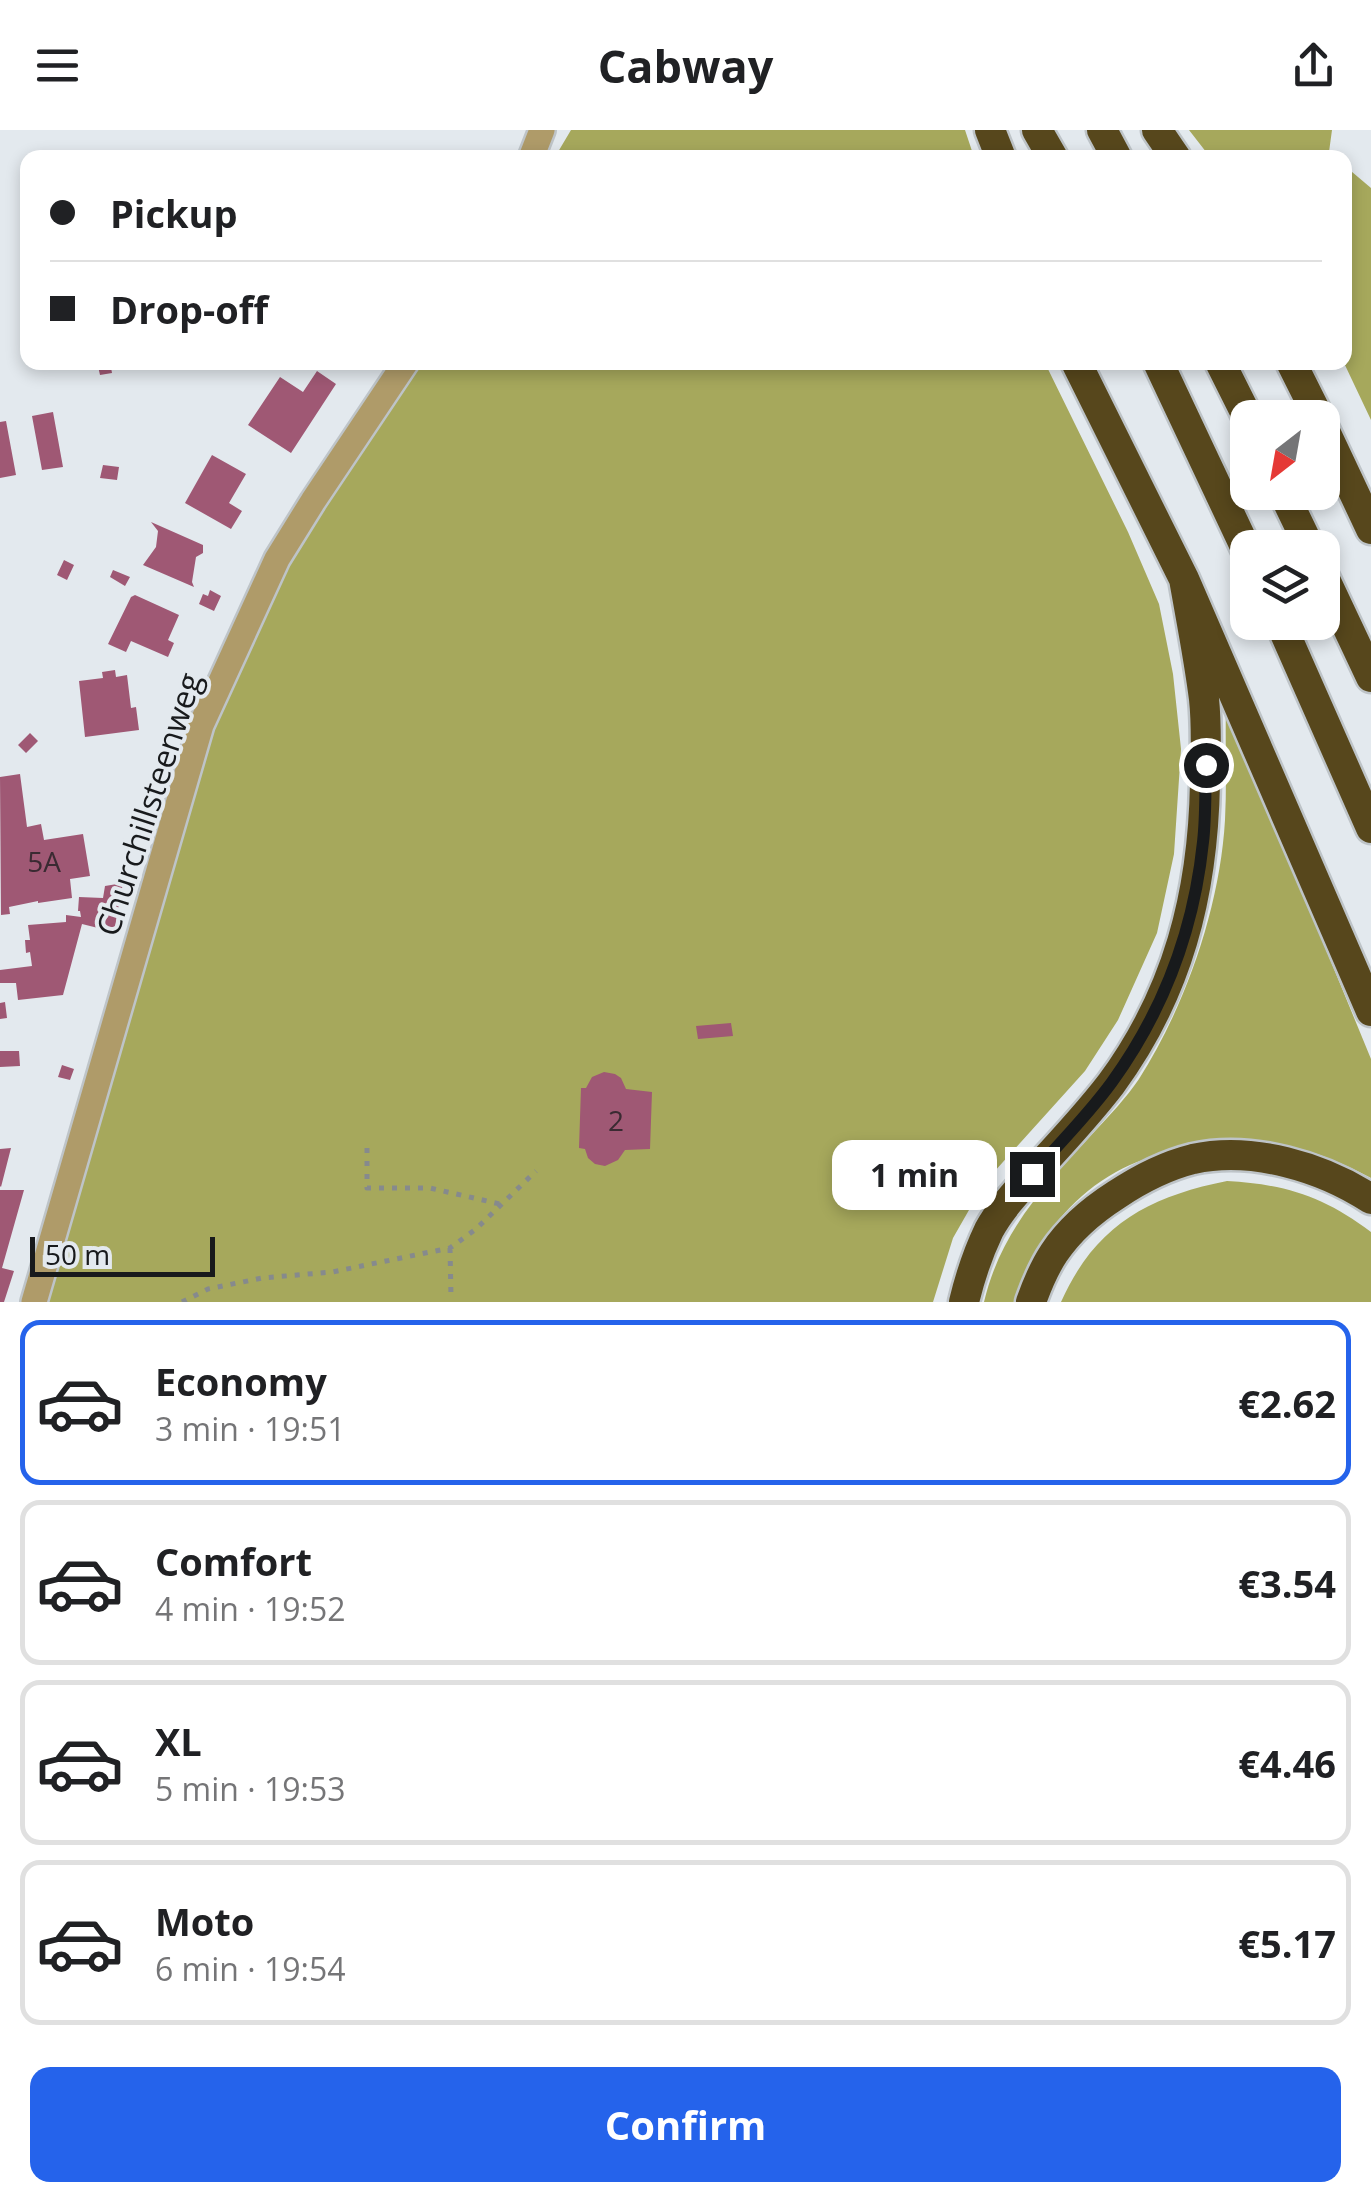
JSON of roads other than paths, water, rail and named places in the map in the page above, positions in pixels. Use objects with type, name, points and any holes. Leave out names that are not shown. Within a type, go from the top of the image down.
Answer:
[{"type":"highway","points":[[1080,370],[1184,579],[1371,1012]]},
{"type":"highway","points":[[1162,370],[1237,530]]},
{"type":"highway","points":[[1224,370],[1239,400]]},
{"type":"highway","points":[[1295,370],[1310,400]]},
{"type":"highway","points":[[1340,444],[1361,465],[1371,484]]},
{"type":"highway","points":[[1340,462],[1371,529]]},
{"type":"highway","points":[[964,1302],[990,1228],[1112,1083],[1159,1004],[1176,965],[1191,912],[1204,840],[1206,758],[1204,702],[1184,579]]},
{"type":"highway","points":[[1340,611],[1371,677]]},
{"type":"highway","points":[[1288,640],[1371,828]]},
{"type":"highway","points":[[1031,1302],[1051,1256],[1094,1209],[1142,1178],[1195,1159],[1263,1158],[1298,1166],[1326,1175],[1371,1200]]},
{"type":"street","name":"Churchillsteenweg","points":[[34,1302],[201,725],[278,559],[401,370]]}]
